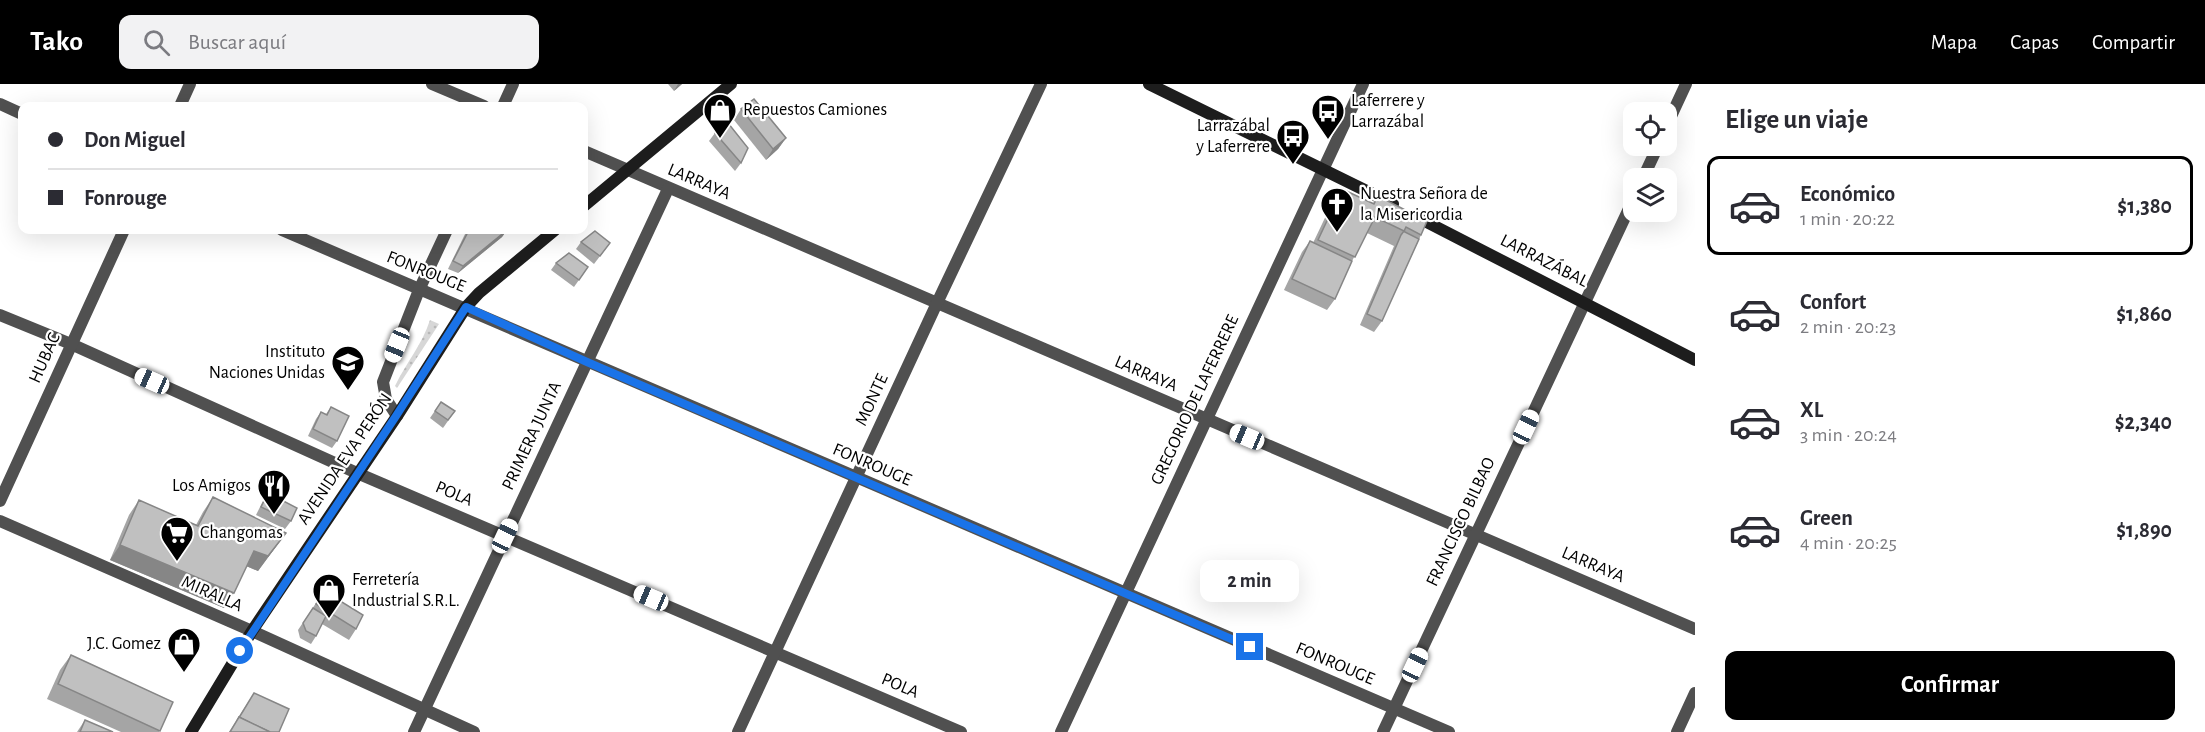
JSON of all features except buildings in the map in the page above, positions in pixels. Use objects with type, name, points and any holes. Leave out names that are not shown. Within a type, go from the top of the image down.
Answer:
[{"type":"main road","points":[[588,203],[731,84]]},
{"type":"main road","name":"LARRAZÁBAL","points":[[1149,84],[1324,169],[1695,360]]},
{"type":"main road","name":"AVENIDA EVA PERÓN","points":[[191,732],[252,631],[466,307],[478,293],[550,234]]},
{"type":"street","points":[[182,102],[190,84]]},
{"type":"street","points":[[432,84],[475,102]]},
{"type":"street","points":[[505,102],[513,84]]},
{"type":"street","name":"MONTE","points":[[738,732],[1041,84]]},
{"type":"street","name":"GREGORIO DE LAFERRERE","points":[[1061,732],[1363,84]]},
{"type":"street","points":[[1677,103],[1686,84]]},
{"type":"street","points":[[0,104],[18,112]]},
{"type":"street","name":"LARRAYA","points":[[588,153],[1695,629]]},
{"type":"street","name":"PRIMERA JUNTA","points":[[414,732],[668,189]]},
{"type":"street","name":"FRANCISCO BILBAO","points":[[1383,732],[1623,222]]},
{"type":"street","name":"HUBAC","points":[[0,501],[122,234]]},
{"type":"street","name":"FONROUGE","points":[[291,234],[419,290],[466,307],[587,362],[1449,732]]},
{"type":"street","points":[[396,416],[386,399],[383,382],[419,290],[445,234]]},
{"type":"street","name":"POLA","points":[[0,315],[71,344],[357,473],[961,732]]},
{"type":"street","name":"MIRALLA","points":[[0,521],[252,631],[474,732]]},
{"type":"street","points":[[1677,732],[1695,693]]},
{"type":"shaded area","points":[[430,320],[439,324],[397,388],[395,386],[423,338]]},
{"type":"place","name":"Repuestos Camiones","points":[[720,139]]},
{"type":"place","name":"Laferrere y Larrazábal","points":[[1328,140]]},
{"type":"place","name":"Larrazábal y Laferrere","points":[[1293,165]]},
{"type":"place","name":"Nuestra Señora de la Misericordia","points":[[1337,233]]},
{"type":"place","name":"Instituto Naciones Unidas","points":[[348,391]]},
{"type":"place","name":"Los Amigos","points":[[274,515]]},
{"type":"place","name":"Changomas","points":[[177,562]]},
{"type":"place","name":"Ferretería Industrial S.R.L.","points":[[329,619]]},
{"type":"place","name":"J.C. Gomez","points":[[184,673]]},
{"type":"route","points":[[240,651],[466,307],[587,362],[1250,647]]}]
